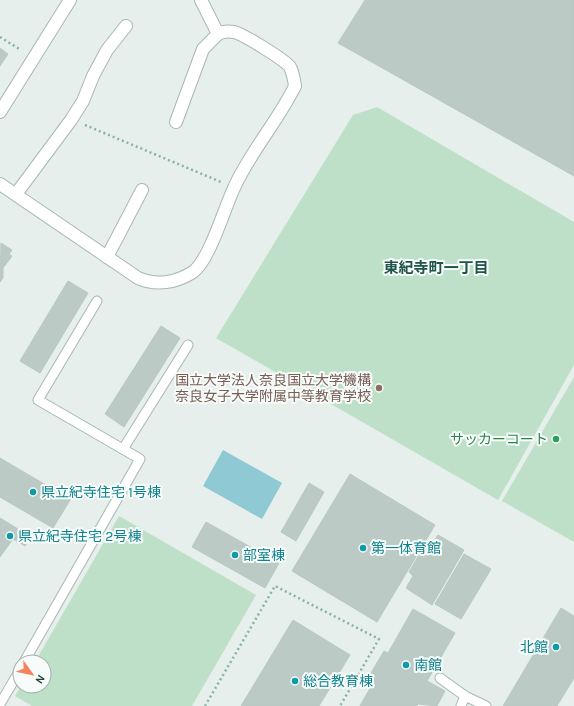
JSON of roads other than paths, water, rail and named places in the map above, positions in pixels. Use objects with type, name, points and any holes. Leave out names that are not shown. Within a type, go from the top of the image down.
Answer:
[{"type":"street","points":[[0,112],[70,0]]},
{"type":"street","points":[[202,0],[218,34]]},
{"type":"street","points":[[16,194],[71,120],[83,101],[93,76],[107,50],[126,26]]},
{"type":"street","points":[[0,184],[138,278],[149,282],[172,281],[193,271],[204,260],[234,187],[295,86],[294,76],[289,66],[280,59],[237,33],[228,31],[218,34],[202,49],[176,122]]},
{"type":"street","points":[[107,257],[142,190]]},
{"type":"lane","points":[[29,654],[140,459],[38,400],[98,301]]},
{"type":"lane","points":[[123,449],[188,345]]},
{"type":"lane","points":[[440,678],[465,696],[486,706]]},
{"type":"lane","points":[[0,704],[12,684]]},
{"type":"lane","points":[[461,706],[465,696]]},
{"type":"water","points":[[223,450],[282,483],[262,519],[203,486]]},
{"type":"place","name":"国立大学法人奈良国立大学機構 奈良女子大学附属中等教育学校","points":[[379,388]]},
{"type":"place","name":"サッカーコート","points":[[556,439]]},
{"type":"place","name":"県立紀寺住宅 1号棟","points":[[33,492]]},
{"type":"place","name":"県立紀寺住宅 2号棟","points":[[10,536]]},
{"type":"place","name":"第一体育館","points":[[363,548]]},
{"type":"place","name":"部室棟","points":[[235,555]]},
{"type":"place","name":"北館","points":[[556,647]]},
{"type":"place","name":"南館","points":[[406,665]]},
{"type":"place","name":"総合教育棟","points":[[295,681]]},
{"type":"district","name":"東紀寺町一丁目","points":[[436,268]]}]
